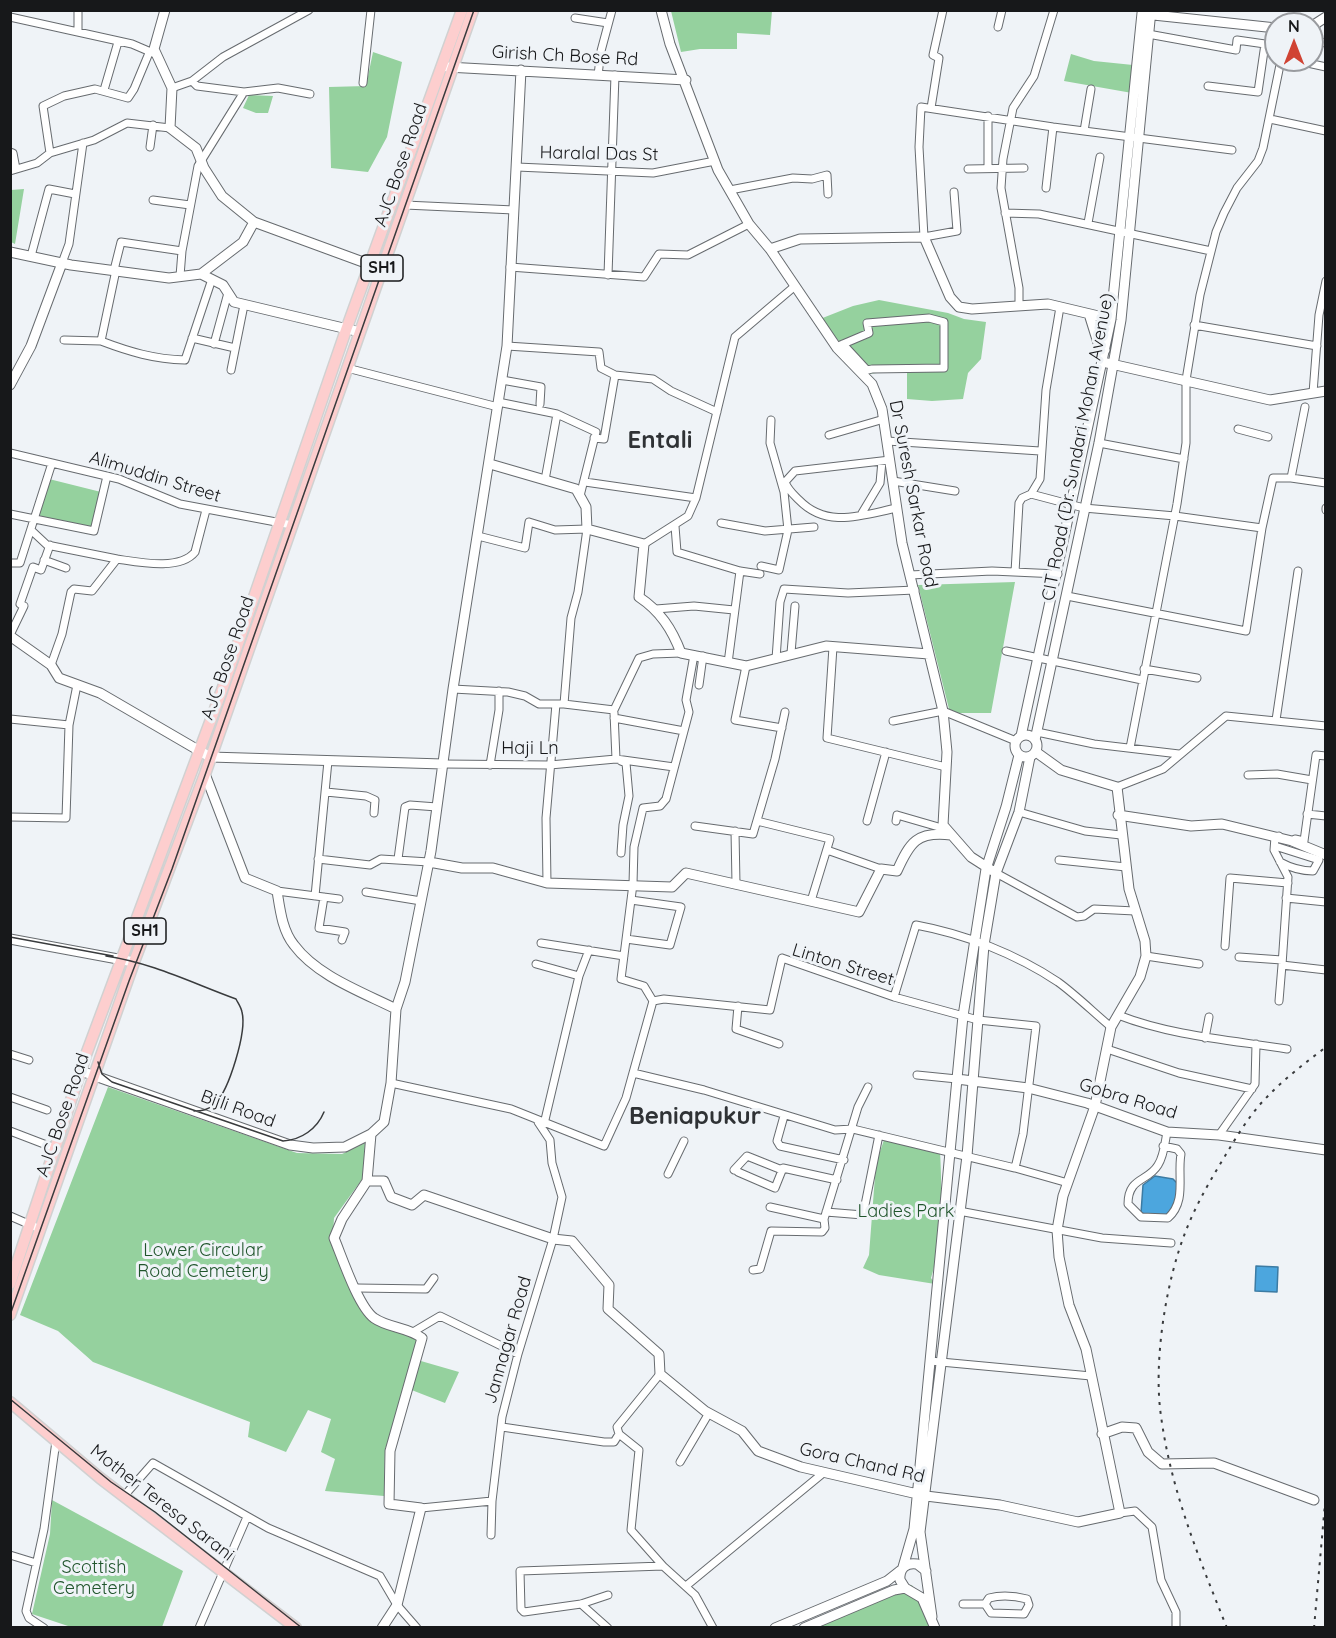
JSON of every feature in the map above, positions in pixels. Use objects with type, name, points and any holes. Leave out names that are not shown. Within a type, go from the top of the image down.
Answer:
[{"type":"main road","points":[[10,1284],[15,1258],[36,1227],[81,1071],[200,751],[346,330],[447,67],[462,10]]},
{"type":"main road","name":"AJC Bose Road","points":[[10,1315],[36,1227],[205,774],[405,205],[447,67],[473,10]]},
{"type":"main road","name":"Mother Teresa Sarani","points":[[10,1402],[124,1496],[296,1628]]},
{"type":"street","points":[[78,10],[78,32]]},
{"type":"street","points":[[50,153],[43,106],[64,96],[104,90],[128,98],[153,53],[165,10]]},
{"type":"street","points":[[172,88],[192,81],[223,57],[309,10]]},
{"type":"street","points":[[363,83],[371,10]]},
{"type":"street","points":[[598,75],[612,10]]},
{"type":"street","name":"Dr Suresh Sarkar Road","points":[[661,10],[670,44],[686,80],[715,161],[749,224],[770,249],[839,345],[864,371],[872,384],[884,419],[887,441],[886,460],[893,481],[910,575],[943,711],[946,767],[943,825]]},
{"type":"street","points":[[931,108],[939,58],[933,55],[943,10]]},
{"type":"street","points":[[998,27],[1002,10]]},
{"type":"street","points":[[1019,305],[1019,288],[1001,188],[1002,168],[1013,108],[1034,76],[1054,10]]},
{"type":"street","points":[[1146,12],[1264,27]]},
{"type":"street","name":"CIT Road (Dr. Sundari Mohan Avenue)","points":[[1134,136],[1148,34],[1146,12]]},
{"type":"street","name":"CIT Road (Dr. Sundari Mohan Avenue)","points":[[1033,754],[1099,443],[1121,320],[1125,234],[1146,12]]},
{"type":"street","points":[[10,17],[132,44],[153,53],[172,88],[170,128]]},
{"type":"street","points":[[575,18],[608,23]]},
{"type":"street","points":[[1148,34],[1236,50],[1237,40],[1266,44],[1258,92],[1208,87]]},
{"type":"street","points":[[104,90],[118,42]]},
{"type":"street","name":"Girish Ch Bose Rd","points":[[447,67],[686,80]]},
{"type":"street","points":[[492,1502],[421,1508],[389,1504],[390,1450],[422,1338],[413,1332],[374,1318],[334,1238],[342,1219],[367,1181],[371,1134],[384,1122],[391,1083],[396,1009],[405,982],[429,862],[453,689],[507,346],[521,70]]},
{"type":"street","points":[[1130,748],[1184,459],[1186,380],[1194,325],[1216,232],[1230,202],[1258,161],[1270,118],[1279,72]]},
{"type":"street","points":[[608,274],[615,75]]},
{"type":"street","points":[[192,81],[197,86],[244,92],[278,88],[310,94]]},
{"type":"street","points":[[1084,131],[1091,89]]},
{"type":"street","points":[[180,276],[190,205],[202,159],[244,92]]},
{"type":"street","points":[[1111,319],[1060,307],[1019,305],[972,309],[959,307],[950,297],[924,237],[920,177],[921,107],[965,115],[988,116],[1053,127],[1232,150]]},
{"type":"street","points":[[988,116],[988,167]]},
{"type":"street","points":[[1270,118],[1326,131]]},
{"type":"street","points":[[10,152],[13,153],[14,170],[37,163],[50,153],[83,143],[127,123],[170,128],[196,148],[222,196],[254,222],[382,269]]},
{"type":"street","points":[[150,147],[153,125]]},
{"type":"street","points":[[1046,188],[1053,127]]},
{"type":"street","points":[[10,385],[31,346],[69,244],[83,143]]},
{"type":"street","points":[[1088,223],[1100,157]]},
{"type":"street","name":"Haralal Das St","points":[[517,167],[653,173],[715,161]]},
{"type":"street","points":[[968,169],[1024,168]]},
{"type":"street","points":[[730,190],[793,178],[812,179],[827,175],[828,194]]},
{"type":"street","points":[[31,256],[49,189],[75,194]]},
{"type":"street","points":[[770,249],[800,239],[924,237],[957,231],[954,192]]},
{"type":"street","points":[[153,200],[190,205]]},
{"type":"street","points":[[405,205],[514,210]]},
{"type":"street","points":[[1005,213],[1039,214],[1088,223],[1125,234],[1211,251]]},
{"type":"street","points":[[201,274],[243,242],[254,222]]},
{"type":"street","points":[[510,267],[644,277],[659,254],[688,255],[749,224]]},
{"type":"street","name":"CIT Road (Dr. Sundari Mohan Avenue)","points":[[1019,739],[1058,574],[1105,350],[1125,234]]},
{"type":"street","points":[[101,341],[121,242],[182,251]]},
{"type":"street","points":[[10,252],[62,263],[169,278],[201,274],[223,285],[234,302],[360,332]]},
{"type":"street","points":[[64,340],[101,341],[135,354],[160,359],[185,360],[212,279]]},
{"type":"street","points":[[1313,393],[1326,281]]},
{"type":"street","points":[[478,536],[525,548],[530,522],[555,530],[587,529],[644,544],[688,516],[696,498],[735,337],[795,286]]},
{"type":"street","points":[[214,344],[228,293]]},
{"type":"street","points":[[231,370],[244,305]]},
{"type":"street","points":[[1015,572],[1019,503],[1022,498],[1031,494],[1040,479],[1040,451],[1046,390],[1060,307]]},
{"type":"street","points":[[1089,314],[1099,346],[1105,350]]},
{"type":"street","points":[[839,345],[869,333],[867,323],[929,318],[944,322],[944,368],[864,371]]},
{"type":"street","points":[[1194,325],[1317,346]]},
{"type":"street","points":[[192,338],[235,348]]},
{"type":"street","points":[[507,346],[599,352],[602,368],[615,375],[652,379],[671,391],[717,412]]},
{"type":"street","points":[[1102,361],[1270,399],[1326,391]]},
{"type":"street","points":[[347,368],[498,404],[557,414],[596,432],[580,496]]},
{"type":"street","points":[[594,438],[604,439],[615,375]]},
{"type":"street","points":[[502,380],[541,387],[540,404]]},
{"type":"street","points":[[1291,478],[1305,406]]},
{"type":"street","points":[[544,480],[557,414]]},
{"type":"street","points":[[829,435],[884,419]]},
{"type":"street","points":[[675,526],[677,552],[740,571],[779,570],[788,530],[784,492],[770,444],[771,420]]},
{"type":"street","points":[[1238,429],[1268,437]]},
{"type":"street","points":[[887,441],[1040,451]]},
{"type":"street","points":[[1099,443],[1184,459]]},
{"type":"street","name":"Alimuddin Street","points":[[10,453],[119,479],[180,504],[292,525]]},
{"type":"street","points":[[862,513],[880,483],[886,460],[795,471],[785,482],[787,489],[818,515],[844,519],[862,513],[897,508]]},
{"type":"street","points":[[10,563],[20,563],[52,463]]},
{"type":"street","points":[[490,464],[576,489],[586,507],[587,529],[578,592],[571,618],[550,765],[546,818],[547,883]]},
{"type":"street","points":[[10,514],[94,531],[107,476]]},
{"type":"street","points":[[1067,596],[1246,631],[1272,478],[1326,483]]},
{"type":"street","points":[[893,481],[955,491]]},
{"type":"street","points":[[585,482],[696,498]]},
{"type":"street","points":[[1031,494],[1084,508],[1175,516],[1262,528]]},
{"type":"street","points":[[31,530],[50,545],[117,559],[162,565],[191,557],[195,552],[206,510]]},
{"type":"street","points":[[721,523],[765,531],[814,527]]},
{"type":"street","points":[[644,544],[639,597],[656,609],[676,638],[681,653]]},
{"type":"street","points":[[50,545],[41,570],[33,567],[20,604],[24,606],[10,635],[51,665],[59,678],[100,693],[210,757],[443,764]]},
{"type":"street","points":[[51,665],[62,634],[71,592],[74,590],[92,591],[117,559]]},
{"type":"street","points":[[44,560],[66,568]]},
{"type":"street","points":[[728,663],[740,571]]},
{"type":"street","points":[[1275,720],[1298,571]]},
{"type":"street","points":[[910,575],[1015,572],[1058,574]]},
{"type":"street","points":[[776,659],[780,602],[784,590],[848,593],[915,591]]},
{"type":"street","points":[[656,609],[694,606],[734,610]]},
{"type":"street","points":[[791,653],[795,606]]},
{"type":"street","points":[[621,853],[622,825],[629,796],[626,763],[616,759],[614,714],[639,658],[652,654],[681,653],[746,666],[826,646],[929,654]]},
{"type":"street","points":[[833,647],[827,738],[946,767]]},
{"type":"street","points":[[1006,651],[1142,680]]},
{"type":"street","points":[[698,655],[699,685]]},
{"type":"street","points":[[391,1083],[511,1109],[541,1123],[604,1146],[626,1098],[653,1001],[644,986],[621,979],[639,815],[643,808],[664,804],[689,712],[686,700],[698,655]]},
{"type":"street","points":[[746,666],[735,720],[782,728]]},
{"type":"street","points":[[1144,669],[1197,678]]},
{"type":"street","points":[[10,817],[66,818],[69,725],[77,684]]},
{"type":"street","points":[[453,689],[499,691],[525,696],[539,704],[560,704],[614,714],[684,731]]},
{"type":"street","points":[[490,765],[499,691]]},
{"type":"street","points":[[893,721],[943,711],[1019,739],[1036,736],[1179,754]]},
{"type":"street","points":[[695,825],[753,834],[785,712]]},
{"type":"street","points":[[1019,755],[1033,754],[1061,770],[1117,787],[1163,769],[1226,716],[1326,726]]},
{"type":"street","points":[[10,718],[69,725]]},
{"type":"street","points":[[935,1628],[920,1532],[930,1361],[963,1016],[973,942],[986,869],[1006,807],[1019,755],[1015,749],[1019,739]]},
{"type":"street","points":[[867,821],[886,752]]},
{"type":"street","points":[[932,1617],[922,1598],[907,1589],[900,1580],[922,1495],[941,1362],[967,1156],[984,945],[996,873],[1019,812],[1033,754]]},
{"type":"street","points":[[1275,842],[1303,841],[1316,755],[1326,756]]},
{"type":"street","name":"Haji Ln","points":[[443,764],[550,765],[616,759],[674,767]]},
{"type":"street","points":[[315,896],[328,761]]},
{"type":"street","points":[[205,774],[244,878],[277,891],[339,899]]},
{"type":"street","points":[[1248,776],[1277,774],[1312,780]]},
{"type":"street","points":[[1117,787],[1120,834],[1135,911],[1145,941],[1146,956],[1140,977],[1111,1027],[1095,1106],[1068,1183],[1057,1230],[1059,1257],[1069,1305],[1086,1349],[1120,1513],[1135,1511],[1152,1527],[1161,1580],[1176,1612],[1176,1628]]},
{"type":"street","points":[[326,792],[366,796],[375,800],[374,813]]},
{"type":"street","points":[[398,859],[405,807],[410,805],[437,807]]},
{"type":"street","points":[[1019,812],[1085,831],[1120,834]]},
{"type":"street","points":[[1307,814],[1326,816]]},
{"type":"street","points":[[1118,815],[1191,826],[1222,824],[1319,860],[1313,871],[1292,868],[1280,862]]},
{"type":"street","points":[[896,821],[897,816],[942,828],[943,825],[971,857],[986,869],[1077,916],[1084,916],[1094,909],[1135,911]]},
{"type":"street","points":[[757,821],[830,839],[811,901]]},
{"type":"street","points":[[735,831],[736,884]]},
{"type":"street","points":[[827,850],[881,869],[897,871],[908,846],[921,836],[951,835]]},
{"type":"street","points":[[1275,842],[1292,841],[1326,855]]},
{"type":"street","points":[[1275,842],[1280,862],[1288,877],[1279,1001]]},
{"type":"street","points":[[318,859],[370,865],[381,859],[398,859],[462,868],[493,868],[547,883],[672,887],[686,873],[859,912],[881,869]]},
{"type":"street","points":[[1059,860],[1126,867]]},
{"type":"street","points":[[1225,946],[1230,878],[1288,883]]},
{"type":"street","points":[[277,891],[281,919],[293,944],[319,969],[396,1009]]},
{"type":"street","points":[[366,892],[421,901]]},
{"type":"street","points":[[324,897],[319,928],[345,932],[342,940]]},
{"type":"street","points":[[1286,898],[1326,902]]},
{"type":"street","points":[[626,939],[670,945],[681,907],[631,900]]},
{"type":"street","points":[[894,997],[916,925],[943,930],[1012,955],[1059,983],[1111,1027]]},
{"type":"street","points":[[10,939],[134,962]]},
{"type":"street","points":[[541,943],[624,956]]},
{"type":"street","points":[[541,1123],[579,976],[589,950]]},
{"type":"street","points":[[1146,956],[1199,964]]},
{"type":"street","points":[[1239,957],[1326,970]]},
{"type":"street","name":"Linton Street","points":[[653,1001],[664,999],[770,1010],[782,958],[894,997],[978,1020]]},
{"type":"street","points":[[536,964],[579,976]]},
{"type":"street","points":[[738,1006],[736,1029],[779,1044]]},
{"type":"street","points":[[1118,1015],[1146,1026],[1205,1038],[1287,1049]]},
{"type":"street","points":[[1205,1038],[1209,1017]]},
{"type":"street","points":[[978,1020],[1036,1026],[1023,1134],[1015,1168]]},
{"type":"street","points":[[1219,1135],[1256,1083],[1256,1044]]},
{"type":"street","points":[[1107,1049],[1179,1073],[1252,1089]]},
{"type":"street","points":[[10,1054],[29,1060]]},
{"type":"street","name":"Bijli Road","points":[[81,1071],[290,1145],[313,1148],[345,1147],[371,1134]]},
{"type":"street","points":[[633,1073],[704,1090],[835,1130],[853,1129],[950,1151],[1068,1183]]},
{"type":"street","points":[[917,1075],[957,1079]]},
{"type":"street","name":"Gobra Road","points":[[957,1079],[1028,1088],[1095,1106],[1167,1132],[1219,1135],[1326,1150]]},
{"type":"street","points":[[753,1270],[760,1269],[771,1231],[822,1232],[825,1228],[825,1216],[844,1160],[858,1107],[868,1087]]},
{"type":"street","points":[[10,1097],[47,1110]]},
{"type":"street","points":[[784,1116],[777,1141],[780,1146],[844,1160]]},
{"type":"street","name":"Jannagar Road","points":[[491,1535],[492,1502],[502,1427],[518,1354],[553,1239],[562,1197],[552,1163],[550,1140],[541,1123]]},
{"type":"street","points":[[10,1131],[57,1149]]},
{"type":"street","points":[[1163,1146],[1177,1149],[1180,1154],[1178,1168],[1180,1192],[1177,1206],[1168,1218],[1142,1217],[1128,1204],[1128,1194],[1134,1184],[1158,1165],[1163,1146],[1167,1132]]},
{"type":"street","points":[[770,1207],[825,1216],[864,1215],[879,1135]]},
{"type":"street","points":[[668,1174],[684,1141]]},
{"type":"street","points":[[782,1170],[775,1188],[736,1171],[747,1156],[782,1170],[837,1180]]},
{"type":"street","points":[[367,1181],[384,1182],[391,1197],[412,1205],[424,1195],[553,1239],[572,1241],[609,1285],[608,1309],[659,1354],[660,1374],[617,1427],[620,1434],[639,1450],[631,1530],[663,1566],[695,1595],[714,1628]]},
{"type":"street","points":[[959,1210],[1102,1238],[1171,1243]]},
{"type":"street","points":[[10,1215],[36,1227]]},
{"type":"street","points":[[357,1288],[426,1289],[434,1278]]},
{"type":"street","points":[[413,1332],[440,1316],[518,1354]]},
{"type":"street","points":[[930,1361],[1091,1376]]},
{"type":"street","name":"Gora Chand Rd","points":[[660,1374],[709,1413],[742,1431],[758,1450],[822,1474],[922,1495],[999,1505],[1078,1522],[1120,1513]]},
{"type":"street","points":[[680,1462],[709,1413]]},
{"type":"street","points":[[502,1427],[604,1442],[614,1442],[620,1434]]},
{"type":"street","points":[[1102,1434],[1122,1427],[1136,1428],[1148,1452],[1162,1464],[1214,1463],[1314,1500]]},
{"type":"street","points":[[44,1628],[29,1618],[26,1611],[56,1441]]},
{"type":"street","points":[[124,1496],[153,1463],[247,1517],[380,1576],[398,1605],[417,1628]]},
{"type":"street","points":[[686,1586],[822,1474]]},
{"type":"street","points":[[382,1628],[398,1605],[421,1508]]},
{"type":"street","points":[[199,1628],[247,1517]]},
{"type":"street","points":[[10,1555],[36,1563]]},
{"type":"street","points":[[775,1628],[886,1581],[902,1569],[917,1563],[927,1576]]},
{"type":"street","points":[[608,1595],[581,1604],[524,1612],[521,1609],[520,1571],[663,1566]]},
{"type":"street","points":[[804,1628],[894,1590],[922,1588],[927,1576]]},
{"type":"street","points":[[998,1596],[1027,1599],[1029,1605],[1024,1614],[1018,1615],[991,1613],[985,1604],[989,1598],[998,1596]]},
{"type":"street","points":[[581,1604],[608,1628]]},
{"type":"street","points":[[963,1604],[985,1604]]},
{"type":"green space","points":[[671,11],[772,11],[770,35],[737,33],[737,49],[700,49],[681,52]]},
{"type":"green space","points":[[373,52],[402,62],[387,137],[368,172],[331,168],[329,87],[366,86]]},
{"type":"green space","points":[[1071,54],[1094,61],[1133,65],[1132,93],[1064,81]]},
{"type":"green space","points":[[249,95],[273,96],[268,113],[256,113],[243,108]]},
{"type":"green space","points":[[24,189],[15,244],[11,242],[11,190]]},
{"type":"green space","points":[[879,300],[986,322],[981,359],[968,373],[963,399],[932,401],[907,399],[907,370],[867,374],[820,319],[853,306]]},
{"type":"green space","points":[[49,479],[101,492],[92,528],[39,516]]},
{"type":"green space","points":[[1015,582],[991,713],[950,713],[918,585]]},
{"type":"green space","name":"Lower Circular Road Cemetery","points":[[108,1087],[297,1153],[342,1154],[365,1143],[363,1178],[334,1218],[333,1236],[365,1305],[375,1318],[420,1339],[414,1359],[459,1372],[445,1403],[409,1389],[385,1449],[384,1496],[325,1491],[335,1459],[321,1452],[331,1419],[308,1410],[286,1452],[248,1437],[250,1422],[93,1362],[58,1331],[20,1315]]},
{"type":"green space","name":"Ladies Park","points":[[892,1138],[940,1151],[940,1232],[931,1278],[935,1284],[879,1275],[863,1268],[869,1255],[876,1163],[884,1140]]},
{"type":"green space","name":"Scottish Cemetery","points":[[52,1500],[183,1571],[162,1627],[71,1627],[32,1614],[50,1534]]},
{"type":"green space","points":[[912,1585],[930,1627],[815,1628]]},
{"type":"water","points":[[1155,1176],[1173,1179],[1183,1189],[1172,1217],[1162,1218],[1141,1213],[1143,1185]]},
{"type":"water","points":[[1256,1266],[1278,1267],[1277,1292],[1255,1291]]},
{"type":"tram line","points":[[10,1315],[129,981],[172,869],[474,10]]},
{"type":"tram line","points":[[10,937],[113,956]]},
{"type":"tram line","points":[[106,956],[156,968],[236,999],[242,1010],[243,1021],[231,1074],[215,1104],[205,1110],[194,1111]]},
{"type":"tram line","points":[[98,1062],[102,1074],[112,1082],[283,1141],[308,1132],[317,1124],[324,1112]]},
{"type":"tram line","points":[[10,1399],[111,1482],[155,1512],[302,1628]]},
{"type":"railway","points":[[1227,1628],[1187,1524],[1166,1444],[1161,1416],[1159,1371],[1167,1296],[1180,1249],[1195,1209],[1244,1125],[1274,1090],[1326,1047]]},
{"type":"railway","points":[[1314,1628],[1326,1492]]},
{"type":"district","name":"Entali","points":[[660,441]]},
{"type":"district","name":"Beniapukur","points":[[695,1117]]}]
